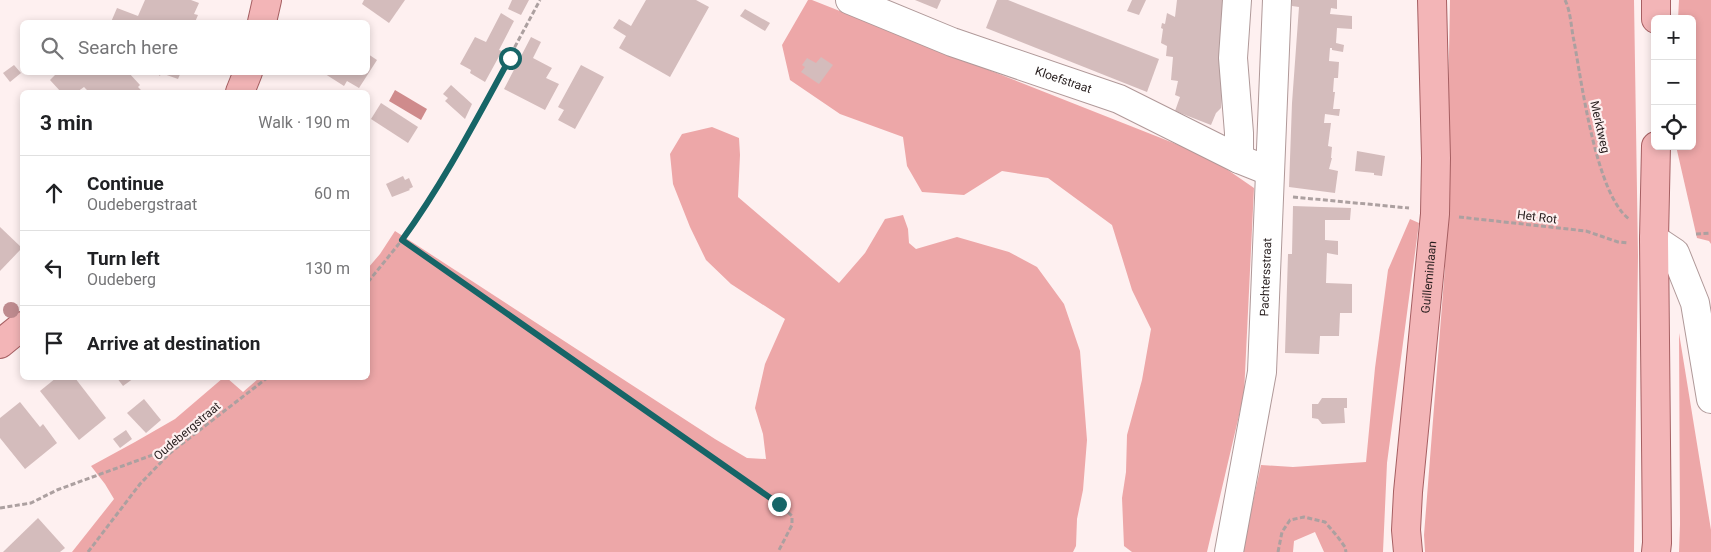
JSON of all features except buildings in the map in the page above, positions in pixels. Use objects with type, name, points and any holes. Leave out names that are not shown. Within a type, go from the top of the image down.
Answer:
[{"type":"main road","points":[[262,20],[267,0]]},
{"type":"main road","name":"Guilleminlaan","points":[[1408,552],[1406,530],[1408,492],[1435,214],[1436,158],[1432,0]]},
{"type":"main road","points":[[1656,0],[1656,15]]},
{"type":"main road","points":[[241,90],[247,75]]},
{"type":"main road","points":[[1656,150],[1654,239],[1656,552]]},
{"type":"main road","points":[[0,344],[20,328]]},
{"type":"street","name":"Kloefstraat","points":[[850,0],[952,42],[1119,99],[1239,159],[1270,171]]},
{"type":"street","points":[[1237,0],[1233,58],[1239,133],[1239,159]]},
{"type":"street","name":"Pachtersstraat","points":[[1229,552],[1262,372],[1277,0]]},
{"type":"street","points":[[1654,239],[1675,253],[1695,303],[1711,399]]},
{"type":"path","points":[[370,280],[402,240],[452,164],[540,0]]},
{"type":"path","name":"Merktweg","points":[[1565,0],[1601,171],[1621,213],[1654,239]]},
{"type":"path","points":[[1287,197],[1404,207]]},
{"type":"path","name":"Het Rot","points":[[1452,216],[1586,231],[1618,242]]},
{"type":"path","points":[[1696,234],[1711,233]]},
{"type":"path","points":[[402,240],[779,504],[792,516],[792,526],[778,552]]},
{"type":"path","name":"Oudebergstraat","points":[[88,552],[140,484],[170,453],[264,380]]},
{"type":"path","points":[[0,508],[31,502],[57,490],[158,453],[170,453]]},
{"type":"path","points":[[1278,552],[1282,532],[1290,520],[1304,516],[1325,522],[1341,542],[1346,552]]},
{"type":"shaded area","points":[[808,0],[1209,157],[1254,188],[1244,394],[1207,552],[1132,552],[1124,546],[1122,498],[1126,472],[1127,435],[1142,380],[1151,329],[1132,290],[1112,225],[1048,178],[1002,171],[964,195],[922,192],[907,166],[903,137],[840,114],[790,80],[782,45]]},
{"type":"shaded area","points":[[1450,0],[1634,0],[1638,256],[1634,552],[1425,552],[1424,535],[1445,267]]},
{"type":"shaded area","points":[[1679,0],[1711,0],[1711,244],[1709,241],[1697,238],[1677,150],[1696,150],[1696,15],[1678,15]]},
{"type":"shaded area","points":[[395,90],[427,109],[421,120],[389,101]]},
{"type":"shaded area","points":[[712,127],[739,138],[738,197],[839,283],[865,253],[885,219],[903,215],[908,229],[909,243],[916,249],[957,237],[1009,252],[1037,267],[1064,304],[1080,351],[1087,440],[1083,490],[1077,519],[1076,546],[1073,552],[72,552],[114,499],[91,466],[175,419],[221,380],[229,380],[243,392],[257,380],[370,380],[370,266],[395,231],[715,439],[747,458],[766,459],[763,434],[755,408],[765,364],[785,319],[731,284],[706,260],[690,227],[673,184],[670,154],[682,134]]},
{"type":"shaded area","points":[[1410,219],[1419,223],[1387,463],[1383,552],[1324,552],[1315,532],[1294,541],[1293,552],[1242,552],[1261,465],[1293,467],[1366,462],[1375,368],[1388,270]]},
{"type":"shaded area","points":[[1679,333],[1711,530],[1711,552],[1679,552]]},
{"type":"route","points":[[510,58],[452,164],[402,240],[779,504]]}]
